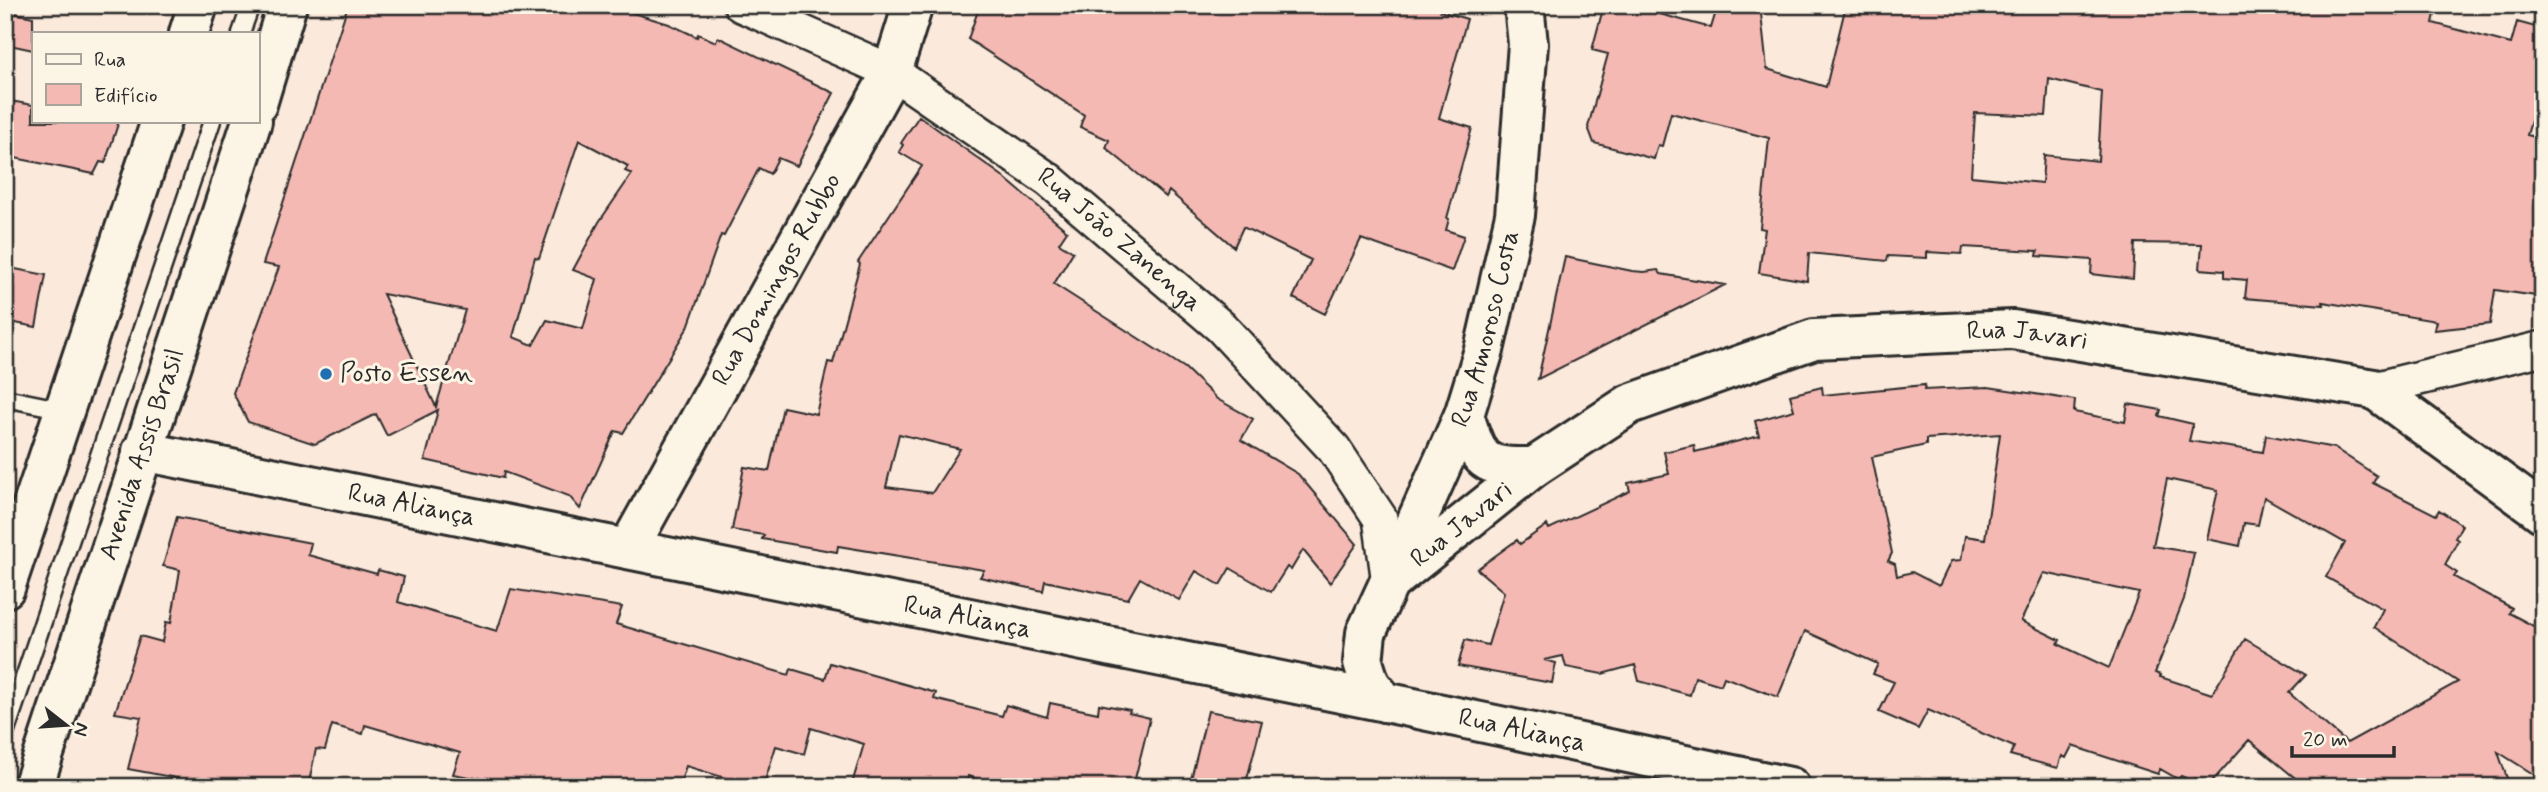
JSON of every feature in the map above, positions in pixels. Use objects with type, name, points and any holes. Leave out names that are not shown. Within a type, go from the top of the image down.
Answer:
[{"type":"main road","points":[[189,32],[198,5]]},
{"type":"main road","points":[[259,97],[287,5]]},
{"type":"main road","name":"Rua Domingos Rubbo","points":[[628,549],[892,72],[913,5]]},
{"type":"main road","name":"Rua Amoroso Costa","points":[[1385,702],[1370,684],[1363,662],[1366,633],[1464,415],[1483,350],[1515,215],[1528,44],[1524,5]]},
{"type":"main road","points":[[5,588],[161,122]]},
{"type":"main road","name":"Avenida Assis Brasil","points":[[33,787],[252,122]]},
{"type":"main road","name":"Rua Javari","points":[[1390,583],[1534,467],[1630,404],[1814,339],[2013,330],[2374,389]]},
{"type":"main road","points":[[2374,389],[2543,513]]},
{"type":"main road","name":"Rua Javari","points":[[1464,415],[1478,453],[1488,463],[1499,467],[1534,467]]},
{"type":"main road","name":"Rua Aliança","points":[[142,451],[1385,702],[1790,787]]},
{"type":"main road","name":"Rua Amoroso Costa","points":[[1290,683],[1332,665],[1366,633]]},
{"type":"street","name":"Rua João Zanenga","points":[[741,5],[892,72],[1049,180],[1221,327],[1334,450],[1380,518],[1390,583]]},
{"type":"street","name":"Rua Javari","points":[[2374,389],[2543,348]]},
{"type":"lane","points":[[242,32],[251,5]]},
{"type":"lane","points":[[5,734],[212,122]]},
{"type":"lane","points":[[5,398],[64,410]]},
{"type":"building","points":[[348,5],[607,5],[669,24],[697,37],[698,34],[716,42],[718,37],[834,93],[797,166],[778,158],[770,174],[759,168],[724,236],[721,235],[688,327],[623,433],[615,431],[580,509],[569,496],[504,472],[503,478],[425,460],[438,410],[387,436],[376,414],[315,444],[248,422],[233,393],[279,267],[263,264]],"holes":[[[579,140],[628,166],[625,171],[632,174],[599,222],[573,270],[597,279],[583,329],[547,320],[533,345],[513,337],[535,257],[539,258]],[[383,294],[465,310],[436,407]]]},
{"type":"building","points":[[980,5],[1442,5],[1440,11],[1467,19],[1439,118],[1472,128],[1447,218],[1446,230],[1464,236],[1452,271],[1361,239],[1325,314],[1293,298],[1311,260],[1243,227],[1234,247],[1169,191],[1166,197],[1106,148],[1109,140],[1080,127],[1084,115],[968,39]]},
{"type":"building","points":[[1604,5],[1627,5],[1711,28],[1718,5],[1760,5],[1767,69],[1826,87],[1846,5],[2437,5],[2433,23],[2511,44],[2517,22],[2543,29],[2543,80],[2527,135],[2543,139],[2543,297],[2495,290],[2490,324],[2434,330],[2436,321],[2323,302],[2324,305],[2245,298],[2247,280],[2224,278],[2224,271],[2200,269],[2202,244],[2135,243],[2133,279],[2091,274],[2092,260],[2037,256],[2038,251],[1963,247],[1962,254],[1927,252],[1927,258],[1888,256],[1887,261],[1809,253],[1807,281],[1759,273],[1765,229],[1760,228],[1769,138],[1671,113],[1662,146],[1658,145],[1654,159],[1594,143],[1588,127],[1608,54],[1592,50]],"holes":[[[2049,79],[2102,92],[2098,161],[2044,155],[2042,183],[1971,176],[1975,113],[2046,116]]]},
{"type":"building","points":[[5,11],[33,17],[32,50],[5,44]]},
{"type":"building","points":[[5,100],[32,105],[32,122],[119,122],[105,163],[100,162],[94,174],[5,156]]},
{"type":"building","points":[[919,116],[1001,175],[1067,231],[1059,243],[1073,252],[1054,284],[1185,368],[1217,399],[1253,419],[1241,440],[1298,474],[1357,544],[1330,583],[1303,550],[1291,570],[1287,567],[1271,592],[1230,568],[1220,585],[1196,571],[1179,600],[1140,578],[1128,599],[1045,581],[1043,591],[980,577],[984,570],[838,546],[837,552],[762,539],[764,535],[732,530],[744,467],[769,471],[783,407],[816,414],[828,362],[833,363],[860,264],[858,262],[922,166],[899,152],[903,145],[901,143]],"holes":[[[899,434],[960,449],[932,493],[886,487]]]},
{"type":"building","points":[[1565,257],[1632,271],[1658,270],[1661,274],[1725,285],[1538,379]]},
{"type":"building","points":[[5,267],[46,275],[36,327],[5,321]]},
{"type":"building","points":[[1925,385],[1924,390],[1988,387],[2075,400],[2074,412],[2125,422],[2128,404],[2161,410],[2159,416],[2193,424],[2189,441],[2263,452],[2266,435],[2334,448],[2377,476],[2373,483],[2436,515],[2439,510],[2462,525],[2455,538],[2458,540],[2445,565],[2457,573],[2454,577],[2512,608],[2509,613],[2543,631],[2543,780],[2498,752],[2510,787],[2306,787],[2249,740],[2209,785],[2194,778],[2192,781],[2181,776],[2178,779],[2160,769],[2158,774],[2072,746],[2066,758],[2062,756],[2058,768],[2010,755],[2014,747],[1928,710],[1918,729],[1879,712],[1894,682],[1873,674],[1878,664],[1805,631],[1778,697],[1724,677],[1721,685],[1695,677],[1690,695],[1639,681],[1635,665],[1602,674],[1566,667],[1563,656],[1544,660],[1556,663],[1552,683],[1458,666],[1465,640],[1488,645],[1504,592],[1477,569],[1517,540],[1520,544],[1547,525],[1549,529],[1630,491],[1628,483],[1669,474],[1664,452],[1694,445],[1695,452],[1759,436],[1755,421],[1794,410],[1790,395],[1822,387],[1823,395]],"holes":[[[2000,434],[1985,539],[1965,536],[1961,560],[1951,561],[1939,586],[1912,572],[1897,576],[1895,564],[1888,561],[1892,553],[1872,457],[1926,445],[1926,439]],[[2167,479],[2218,490],[2207,539],[2240,546],[2244,523],[2258,525],[2264,497],[2345,543],[2326,577],[2383,609],[2374,627],[2458,682],[2347,743],[2289,693],[2306,675],[2245,639],[2212,694],[2160,677],[2161,675],[2155,673],[2184,599],[2194,553],[2153,546]],[[2044,573],[2139,593],[2109,668],[2058,644],[2060,640],[2021,621]]]},
{"type":"building","points":[[177,517],[311,543],[308,555],[377,574],[378,570],[404,577],[398,602],[497,631],[511,589],[622,607],[616,624],[789,675],[791,669],[825,679],[830,663],[936,693],[934,699],[1002,716],[1006,705],[1047,717],[1050,703],[1098,713],[1099,704],[1130,710],[1129,713],[1150,718],[1133,787],[1006,787],[968,776],[966,787],[851,787],[864,744],[811,728],[804,754],[776,746],[763,787],[755,787],[686,766],[679,787],[523,787],[453,774],[460,753],[365,725],[363,734],[332,725],[325,750],[316,749],[308,787],[225,787],[128,769],[141,717],[115,713],[140,636],[162,642],[166,622],[171,623],[180,570],[163,566]]},
{"type":"building","points":[[1208,711],[1262,721],[1245,787],[1189,787]]},
{"type":"place","name":"Posto Essen","points":[[326,374]]}]
